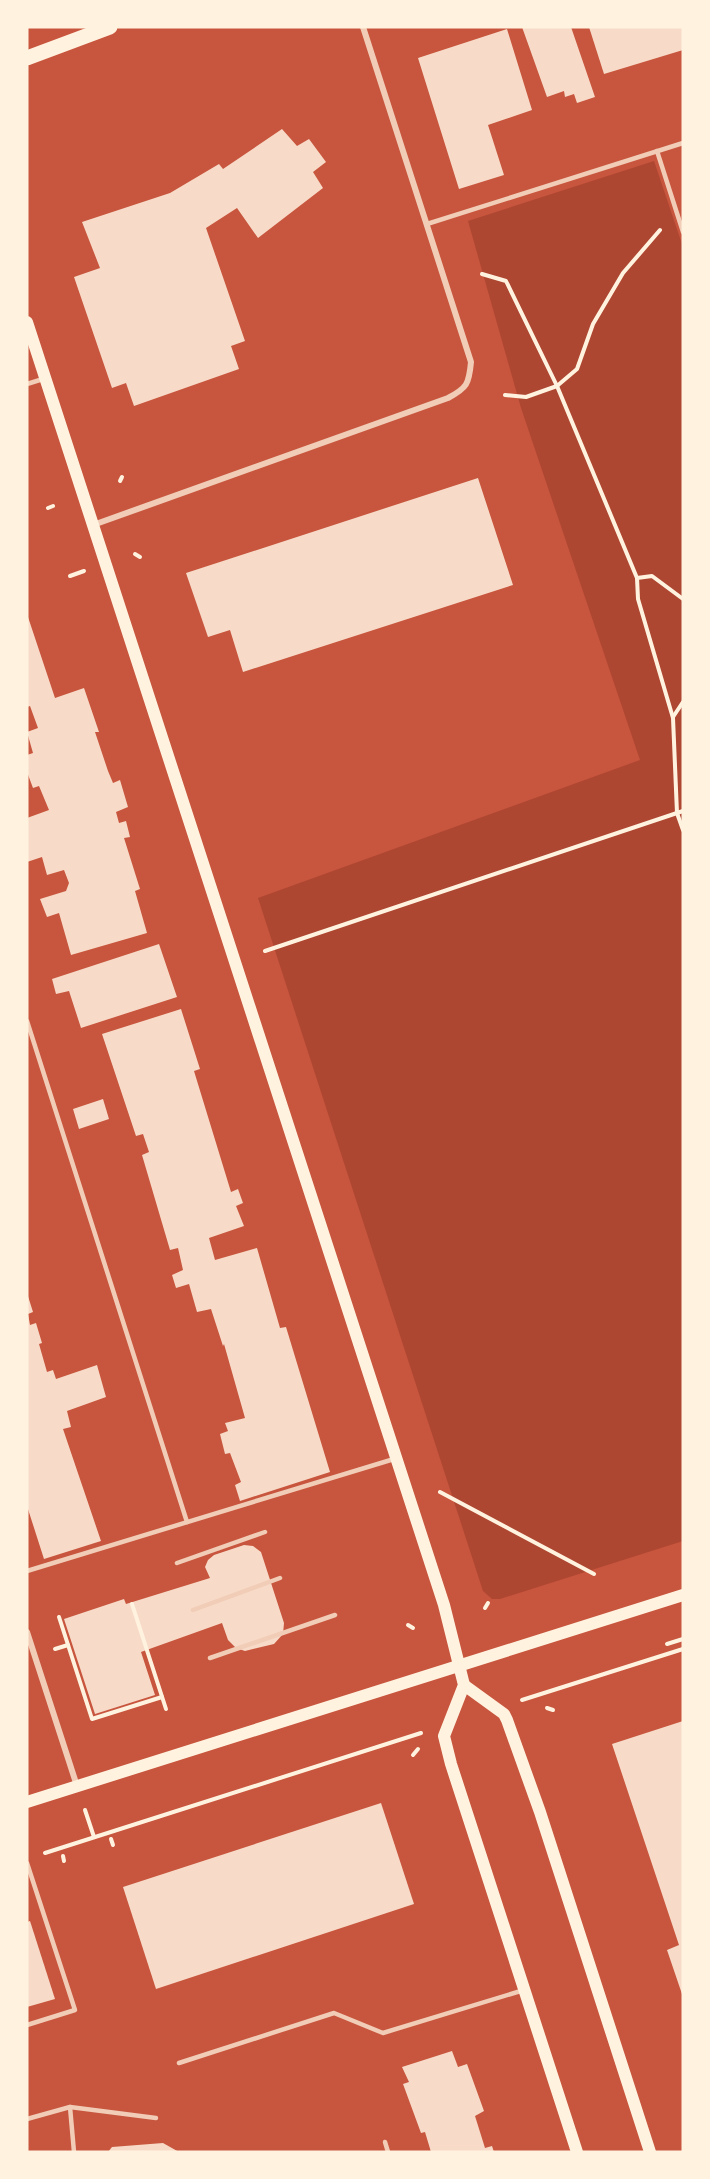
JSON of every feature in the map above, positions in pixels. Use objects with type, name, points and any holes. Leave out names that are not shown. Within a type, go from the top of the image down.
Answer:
[{"type":"main road","points":[[27,58],[110,27]]},
{"type":"main road","points":[[27,322],[444,1605],[464,1685],[444,1736],[451,1764],[577,2152]]},
{"type":"main road","points":[[27,1802],[683,1595]]},
{"type":"main road","points":[[464,1685],[504,1714],[507,1720],[650,2152]]},
{"type":"street","points":[[92,526],[448,398],[463,390],[470,380],[471,362],[363,27]]},
{"type":"street","points":[[27,1632],[77,1786]]},
{"type":"lane","points":[[427,224],[683,143]]},
{"type":"lane","points":[[657,151],[683,232]]},
{"type":"lane","points":[[27,384],[45,378]]},
{"type":"lane","points":[[27,1021],[188,1522]]},
{"type":"lane","points":[[27,1571],[396,1458]]},
{"type":"lane","points":[[177,1563],[265,1532]]},
{"type":"lane","points":[[193,1610],[280,1578]]},
{"type":"lane","points":[[210,1658],[335,1615]]},
{"type":"lane","points":[[27,1863],[75,2010],[27,2025]]},
{"type":"lane","points":[[179,2063],[334,2013],[383,2034],[524,1990]]},
{"type":"lane","points":[[70,2106],[74,2152]]},
{"type":"lane","points":[[27,2119],[70,2106],[156,2118]]},
{"type":"lane","points":[[385,2142],[388,2152]]},
{"type":"path","points":[[505,395],[526,397],[557,386],[577,369],[594,324],[624,273],[676,212]]},
{"type":"path","points":[[482,274],[506,281],[557,386],[637,578],[638,599],[673,718],[677,813],[683,830]]},
{"type":"path","points":[[70,576],[87,570]]},
{"type":"path","points":[[637,578],[652,576],[683,599]]},
{"type":"path","points":[[673,718],[683,702]]},
{"type":"path","points":[[265,951],[683,811]]},
{"type":"path","points":[[440,1492],[594,1574]]},
{"type":"path","points":[[485,1608],[488,1603]]},
{"type":"path","points":[[132,1604],[135,1624],[166,1709]]},
{"type":"path","points":[[59,1617],[92,1719],[162,1697]]},
{"type":"path","points":[[408,1624],[413,1628]]},
{"type":"path","points":[[667,1644],[683,1639]]},
{"type":"path","points":[[55,1649],[68,1645]]},
{"type":"path","points":[[497,1709],[683,1649]]},
{"type":"path","points":[[547,1708],[553,1710]]},
{"type":"path","points":[[38,1855],[449,1724]]},
{"type":"path","points":[[413,1755],[418,1749]]},
{"type":"path","points":[[111,1839],[113,1845]]},
{"type":"shaded area","points":[[654,161],[683,247],[683,1541],[500,1599],[492,1599],[483,1591],[258,898],[640,760],[521,408],[468,221]]},
{"type":"building","points":[[522,27],[571,27],[595,97],[577,103],[574,94],[565,97],[564,91],[547,97]]},
{"type":"building","points":[[589,27],[683,27],[683,50],[604,74]]},
{"type":"building","points":[[507,29],[532,110],[488,125],[504,175],[459,189],[418,58]]},
{"type":"building","points":[[282,129],[297,146],[309,139],[326,162],[313,172],[323,188],[258,238],[237,208],[206,228],[245,341],[231,346],[239,369],[134,406],[126,383],[112,388],[74,277],[100,268],[82,222],[170,193],[219,164],[223,169]]},
{"type":"building","points":[[478,478],[513,585],[243,672],[230,630],[208,637],[186,573]]},
{"type":"building","points":[[27,614],[55,698],[84,688],[99,732],[95,732],[108,771],[113,783],[120,780],[128,807],[116,812],[119,823],[126,821],[130,837],[124,838],[140,889],[135,891],[147,933],[71,955],[59,913],[47,917],[40,899],[66,891],[69,883],[64,870],[47,875],[42,857],[27,862],[27,818],[49,810],[39,786],[33,788],[27,772],[27,755],[33,753],[27,732],[38,728],[30,706],[27,707]]},
{"type":"building","points":[[159,944],[177,997],[81,1028],[69,991],[56,994],[52,979]]},
{"type":"building","points":[[181,1009],[200,1069],[194,1071],[231,1192],[238,1189],[243,1203],[236,1206],[244,1226],[209,1238],[215,1260],[257,1248],[280,1328],[286,1327],[330,1472],[240,1501],[235,1485],[241,1482],[230,1453],[225,1454],[220,1434],[228,1431],[225,1423],[245,1418],[224,1344],[223,1346],[211,1309],[197,1312],[189,1284],[176,1288],[172,1275],[183,1270],[178,1248],[170,1250],[142,1155],[149,1152],[143,1134],[136,1136],[102,1034]]},
{"type":"building","points":[[103,1099],[109,1119],[79,1129],[73,1109]]},
{"type":"building","points":[[27,1293],[33,1312],[28,1314],[30,1325],[36,1323],[47,1372],[53,1370],[56,1379],[97,1365],[106,1397],[67,1411],[71,1427],[63,1429],[101,1541],[44,1559],[27,1506]]},
{"type":"building","points":[[244,1545],[253,1546],[261,1552],[284,1623],[283,1634],[274,1644],[245,1651],[236,1648],[228,1640],[222,1623],[141,1652],[155,1695],[95,1714],[64,1619],[124,1599],[126,1604],[210,1578],[205,1567],[208,1560],[214,1555]]},
{"type":"building","points":[[683,1721],[683,1997],[667,1950],[679,1945],[612,1744]]},
{"type":"building","points":[[381,1803],[414,1904],[156,1989],[123,1887]]},
{"type":"building","points":[[30,1921],[55,1999],[27,2007],[27,1922]]},
{"type":"building","points":[[452,2051],[458,2067],[467,2064],[484,2111],[475,2116],[485,2148],[492,2146],[494,2152],[431,2152],[425,2132],[421,2133],[403,2084],[409,2082],[402,2067]]},
{"type":"building","points":[[163,2143],[179,2152],[108,2152],[112,2147]]}]
